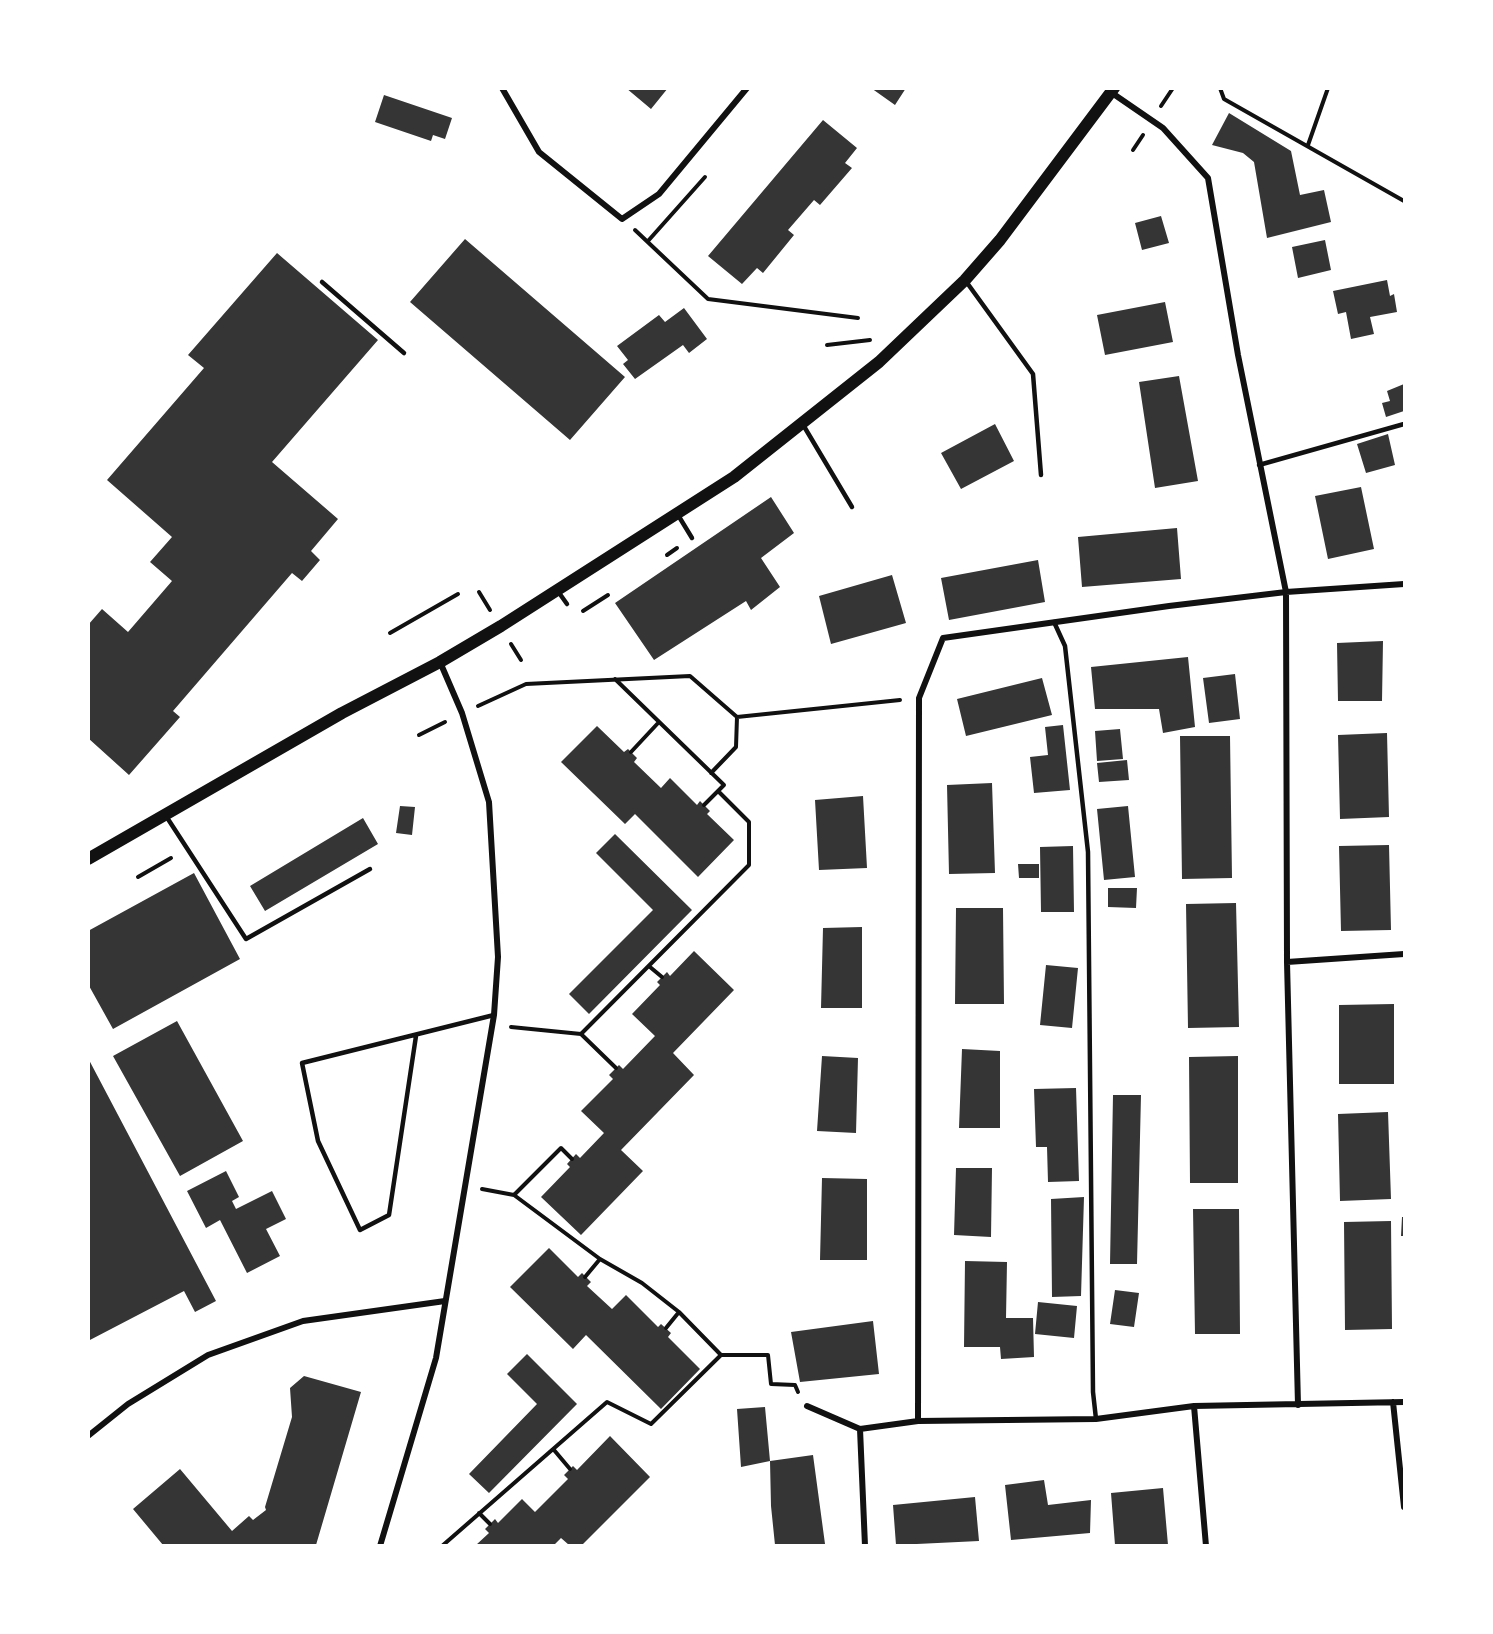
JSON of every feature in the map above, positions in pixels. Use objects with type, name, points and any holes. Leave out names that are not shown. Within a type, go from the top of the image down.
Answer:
[{"type":"main road","points":[[88,859],[342,713],[440,662],[557,591],[676,512],[734,477],[879,362],[965,280],[1000,240],[1113,91]]},
{"type":"street","points":[[502,88],[539,152],[622,219],[659,194],[747,88]]},
{"type":"street","points":[[1113,91],[1163,128],[1208,178],[1259,465],[1286,592],[1287,962],[1298,1405]]},
{"type":"street","points":[[918,1421],[919,698],[943,638],[1286,592],[1404,584]]},
{"type":"street","points":[[380,1545],[436,1358],[467,1186],[494,1015],[498,957],[489,802],[462,713],[440,662]]},
{"type":"street","points":[[1287,962],[1404,954]]},
{"type":"street","points":[[88,1436],[128,1404],[208,1355],[303,1321],[445,1301]]},
{"type":"street","points":[[807,1406],[860,1429],[918,1421],[1096,1419],[1194,1406],[1404,1401]]},
{"type":"street","points":[[1392,1402],[1404,1507]]},
{"type":"street","points":[[1194,1406],[1206,1545]]},
{"type":"street","points":[[860,1429],[865,1545]]},
{"type":"lane","points":[[965,280],[1032,374],[1041,475]]},
{"type":"lane","points":[[322,282],[404,353]]},
{"type":"lane","points":[[802,423],[852,507]]},
{"type":"lane","points":[[1259,465],[1404,424]]},
{"type":"lane","points":[[676,512],[692,538]]},
{"type":"lane","points":[[557,591],[567,604]]},
{"type":"lane","points":[[1054,622],[1065,646],[1088,852],[1093,1392],[1096,1419]]},
{"type":"lane","points":[[165,814],[246,939],[370,869]]},
{"type":"lane","points":[[416,1036],[389,1215],[360,1230],[318,1141],[302,1063],[494,1015]]},
{"type":"path","points":[[1220,88],[1224,99],[1404,201]]},
{"type":"path","points":[[1308,145],[1328,88]]},
{"type":"path","points":[[648,241],[705,177]]},
{"type":"path","points":[[622,219],[708,298],[858,318]]},
{"type":"path","points":[[390,633],[458,594]]},
{"type":"path","points":[[419,735],[526,684],[690,676],[737,717],[919,698]]},
{"type":"path","points":[[615,679],[724,785],[705,805]]},
{"type":"path","points":[[711,773],[736,747],[737,717]]},
{"type":"path","points":[[631,752],[659,722]]},
{"type":"path","points":[[581,1034],[749,865],[749,822],[718,791]]},
{"type":"path","points":[[650,967],[662,977]]},
{"type":"path","points":[[492,1026],[581,1034],[616,1068]]},
{"type":"path","points":[[514,1195],[561,1148],[572,1159]]},
{"type":"path","points":[[467,1186],[514,1195],[600,1259],[642,1283],[679,1312],[721,1355]]},
{"type":"path","points":[[585,1277],[600,1259]]},
{"type":"path","points":[[666,1328],[679,1312]]},
{"type":"path","points":[[442,1545],[607,1402],[651,1424],[721,1355],[768,1355],[771,1384],[795,1385],[807,1406]]},
{"type":"path","points":[[554,1449],[570,1469]]},
{"type":"path","points":[[479,1513],[490,1524]]},
{"type":"building","points":[[626,88],[668,88],[651,109]]},
{"type":"building","points":[[871,88],[906,88],[895,105]]},
{"type":"building","points":[[384,95],[452,118],[445,139],[433,135],[431,141],[375,122]]},
{"type":"building","points":[[1229,113],[1291,151],[1300,195],[1324,190],[1331,222],[1267,238],[1254,162],[1243,153],[1212,145]]},
{"type":"building","points":[[823,120],[857,148],[845,163],[852,168],[820,205],[814,200],[788,230],[794,235],[763,273],[757,268],[742,284],[708,256]]},
{"type":"building","points":[[1161,216],[1169,243],[1142,250],[1135,223]]},
{"type":"building","points":[[465,239],[625,377],[570,440],[410,302]]},
{"type":"building","points":[[1325,240],[1331,270],[1298,278],[1292,247]]},
{"type":"building","points":[[277,253],[378,340],[272,462],[338,519],[311,551],[320,560],[302,581],[292,573],[173,711],[180,717],[129,775],[88,738],[88,625],[102,609],[128,632],[172,581],[150,562],[172,537],[107,480],[204,368],[188,355]]},
{"type":"building","points":[[1387,280],[1390,296],[1394,294],[1397,312],[1370,317],[1374,334],[1351,339],[1346,312],[1338,314],[1333,291]]},
{"type":"building","points":[[1165,302],[1173,342],[1105,355],[1097,315]]},
{"type":"building","points":[[684,308],[707,339],[689,353],[683,345],[635,379],[623,364],[628,360],[617,346],[659,315],[665,322]]},
{"type":"building","points":[[1179,376],[1198,481],[1155,488],[1139,382]]},
{"type":"building","points":[[1404,384],[1404,411],[1386,417],[1382,403],[1390,401],[1387,391]]},
{"type":"building","points":[[995,424],[1014,461],[961,489],[941,453]]},
{"type":"building","points":[[1388,434],[1395,465],[1366,473],[1357,444]]},
{"type":"building","points":[[1361,487],[1374,549],[1328,559],[1315,496]]},
{"type":"building","points":[[771,497],[794,533],[761,558],[780,587],[751,610],[746,601],[654,660],[615,603]]},
{"type":"building","points":[[1177,528],[1181,579],[1082,587],[1078,537]]},
{"type":"building","points":[[1038,560],[1045,602],[949,620],[941,578]]},
{"type":"building","points":[[892,575],[906,623],[831,644],[819,596]]},
{"type":"building","points":[[1383,641],[1382,701],[1338,701],[1337,643]]},
{"type":"building","points":[[1188,657],[1195,727],[1163,733],[1159,709],[1095,709],[1091,667]]},
{"type":"building","points":[[1235,674],[1240,719],[1209,723],[1203,678]]},
{"type":"building","points":[[1042,678],[1052,715],[966,736],[957,699]]},
{"type":"building","points":[[1063,725],[1070,790],[1034,793],[1030,757],[1048,755],[1045,727]]},
{"type":"building","points":[[597,726],[624,752],[628,749],[637,758],[634,762],[661,788],[670,778],[697,805],[700,801],[710,811],[707,814],[734,840],[698,877],[635,814],[625,824],[561,762]]},
{"type":"building","points":[[1120,729],[1123,759],[1097,761],[1095,731]]},
{"type":"building","points":[[1387,733],[1389,817],[1340,819],[1338,735]]},
{"type":"building","points":[[1180,736],[1230,736],[1232,878],[1182,879]]},
{"type":"building","points":[[1127,760],[1129,780],[1099,782],[1097,763]]},
{"type":"building","points":[[992,783],[995,873],[949,874],[947,785]]},
{"type":"building","points":[[863,796],[867,868],[819,870],[815,800]]},
{"type":"building","points":[[400,806],[415,807],[412,835],[396,833]]},
{"type":"building","points":[[1128,806],[1135,877],[1104,880],[1097,809]]},
{"type":"building","points":[[363,818],[378,844],[265,911],[250,886]]},
{"type":"building","points":[[615,834],[692,910],[589,1014],[569,994],[653,910],[596,853]]},
{"type":"building","points":[[1389,845],[1391,930],[1341,931],[1339,846]]},
{"type":"building","points":[[1073,846],[1074,912],[1041,912],[1040,847]]},
{"type":"building","points":[[1018,864],[1039,864],[1039,878],[1019,878]]},
{"type":"building","points":[[194,873],[240,959],[113,1029],[88,984],[88,931]]},
{"type":"building","points":[[1108,888],[1137,888],[1136,908],[1108,907]]},
{"type":"building","points":[[1236,903],[1239,1027],[1188,1028],[1186,904]]},
{"type":"building","points":[[956,908],[1003,908],[1004,1004],[955,1004]]},
{"type":"building","points":[[862,927],[862,1008],[821,1008],[823,928]]},
{"type":"building","points":[[694,951],[734,990],[673,1053],[694,1075],[621,1150],[643,1171],[581,1235],[541,1197],[570,1167],[567,1164],[576,1154],[580,1158],[604,1133],[581,1111],[613,1079],[609,1075],[619,1065],[623,1069],[655,1036],[632,1014],[660,985],[657,982],[667,972],[670,976]]},
{"type":"building","points":[[1046,965],[1078,968],[1072,1028],[1040,1025]]},
{"type":"building","points":[[1394,1004],[1394,1084],[1339,1084],[1339,1005]]},
{"type":"building","points":[[177,1021],[243,1141],[180,1176],[113,1056]]},
{"type":"building","points":[[962,1049],[1000,1051],[1000,1128],[959,1128]]},
{"type":"building","points":[[822,1056],[858,1058],[856,1133],[817,1131]]},
{"type":"building","points":[[1238,1056],[1238,1183],[1190,1183],[1189,1057]]},
{"type":"building","points":[[88,1058],[216,1301],[195,1312],[184,1291],[88,1341]]},
{"type":"building","points":[[1076,1088],[1079,1181],[1048,1182],[1047,1147],[1036,1147],[1034,1089]]},
{"type":"building","points":[[1113,1095],[1141,1095],[1137,1264],[1110,1264]]},
{"type":"building","points":[[1388,1112],[1391,1199],[1340,1201],[1338,1114]]},
{"type":"building","points":[[956,1168],[992,1168],[991,1237],[954,1235]]},
{"type":"building","points":[[226,1171],[239,1197],[232,1201],[236,1209],[272,1191],[286,1219],[266,1229],[280,1256],[247,1273],[220,1220],[206,1228],[187,1191]]},
{"type":"building","points":[[822,1178],[867,1179],[867,1260],[820,1260]]},
{"type":"building","points":[[1084,1197],[1081,1296],[1052,1297],[1051,1199]]},
{"type":"building","points":[[1193,1209],[1239,1209],[1240,1334],[1195,1334]]},
{"type":"building","points":[[1402,1217],[1404,1217],[1404,1236],[1401,1236]]},
{"type":"building","points":[[1391,1221],[1392,1329],[1345,1330],[1344,1222]]},
{"type":"building","points":[[549,1248],[578,1277],[582,1273],[591,1282],[587,1286],[612,1309],[626,1295],[658,1327],[661,1324],[671,1333],[668,1337],[700,1369],[661,1409],[586,1335],[573,1349],[510,1287]]},
{"type":"building","points":[[965,1261],[1007,1262],[1006,1318],[1033,1318],[1034,1357],[1001,1359],[1000,1347],[964,1347]]},
{"type":"building","points":[[1115,1290],[1139,1293],[1134,1327],[1110,1324]]},
{"type":"building","points":[[1038,1302],[1077,1306],[1074,1338],[1035,1334]]},
{"type":"building","points":[[873,1321],[879,1374],[800,1382],[791,1332]]},
{"type":"building","points":[[527,1354],[577,1404],[489,1493],[469,1474],[537,1404],[507,1374]]},
{"type":"building","points":[[304,1376],[361,1392],[316,1545],[163,1545],[133,1509],[180,1469],[232,1531],[249,1516],[253,1520],[266,1510],[292,1417],[290,1388]]},
{"type":"building","points":[[765,1407],[770,1461],[741,1467],[737,1409]]},
{"type":"building","points":[[610,1436],[650,1477],[582,1545],[569,1545],[561,1538],[554,1545],[476,1545],[489,1533],[485,1529],[495,1519],[498,1523],[522,1499],[535,1512],[568,1479],[564,1475],[573,1466],[577,1470]]},
{"type":"building","points":[[813,1455],[825,1544],[775,1545],[770,1461]]},
{"type":"building","points":[[1044,1480],[1048,1505],[1091,1500],[1090,1533],[1011,1540],[1005,1485]]},
{"type":"building","points":[[1163,1488],[1168,1545],[1115,1545],[1111,1493]]},
{"type":"building","points":[[975,1497],[979,1541],[896,1545],[893,1505]]}]
